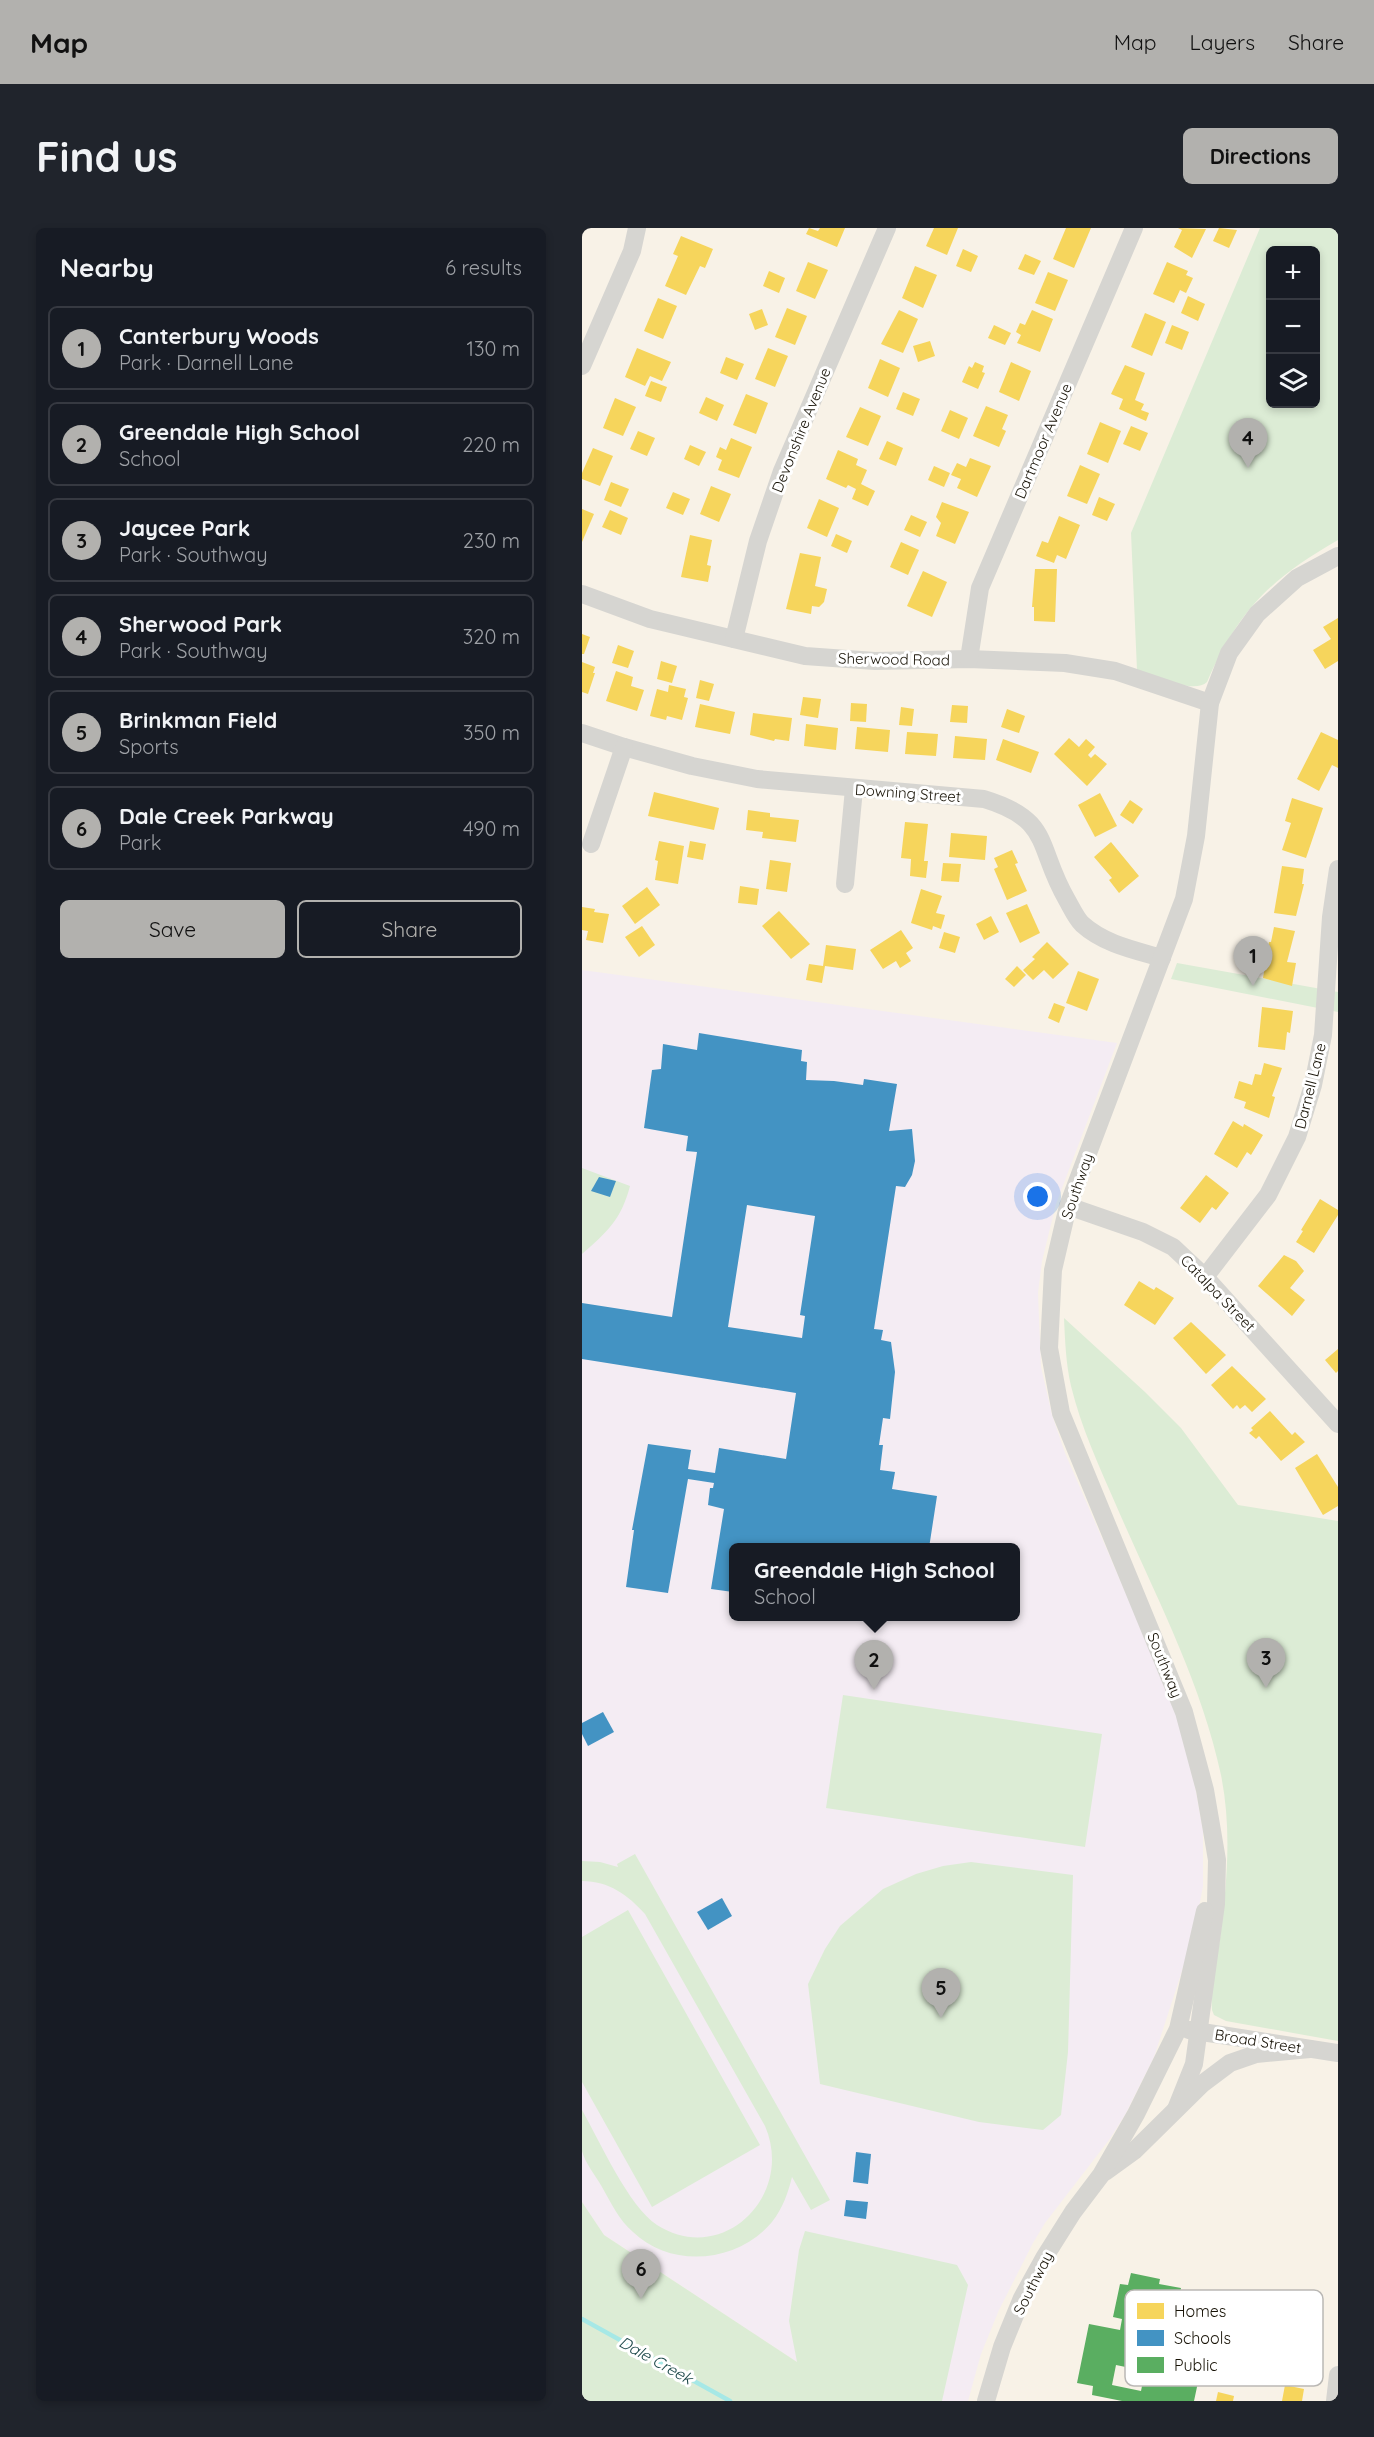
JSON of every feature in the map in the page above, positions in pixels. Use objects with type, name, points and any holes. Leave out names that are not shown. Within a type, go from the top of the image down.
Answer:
[{"type":"street","points":[[582,366],[632,251],[637,228]]},
{"type":"street","name":"Devonshire Avenue","points":[[735,639],[758,541],[782,471],[887,228]]},
{"type":"street","name":"Dartmoor Avenue","points":[[969,659],[980,588],[1134,228]]},
{"type":"street","name":"Southway","points":[[1176,2109],[1194,2064],[1216,1904],[1217,1860],[1204,1790],[1184,1712],[1061,1413],[1049,1348],[1053,1270],[1068,1206],[1184,899],[1196,836],[1210,703],[1229,653],[1257,614],[1297,578],[1338,556]]},
{"type":"street","name":"Sherwood Road","points":[[582,594],[650,619],[805,656],[875,661],[969,659],[1065,663],[1115,672],[1210,703]]},
{"type":"street","name":"Downing Street","points":[[582,733],[692,766],[757,779],[984,799],[1009,806],[1027,818],[1040,835],[1059,886],[1080,922],[1107,942],[1162,958]]},
{"type":"street","points":[[591,844],[624,747]]},
{"type":"street","points":[[845,884],[854,789]]},
{"type":"street","name":"Darnell Lane","points":[[1205,1276],[1268,1195],[1297,1137],[1313,1085],[1323,1035],[1331,917],[1338,869]]},
{"type":"street","name":"Catalpa Street","points":[[1068,1206],[1143,1232],[1173,1247],[1205,1276],[1338,1424]]},
{"type":"street","name":"Southway","points":[[986,2401],[1002,2347],[1022,2298],[1073,2212],[1101,2175],[1136,2114],[1178,2029],[1217,1860]]},
{"type":"street","name":"Broad Street","points":[[1178,2029],[1338,2053]]},
{"type":"street","name":"Southway","points":[[1101,2175],[1134,2151],[1202,2084],[1230,2063],[1256,2054],[1310,2049]]},
{"type":"street","points":[[1335,2401],[1338,2375]]},
{"type":"shaded area","points":[[582,970],[1117,1043],[1056,1204],[1042,1261],[1038,1293],[1041,1367],[1052,1415],[1065,1453],[1180,1724],[1193,1775],[1203,1831],[1203,1886],[1194,1934],[1154,2057],[1125,2115],[1109,2140],[1045,2223],[1033,2243],[999,2310],[981,2354],[968,2401],[856,2401],[604,2235],[582,2202]]},
{"type":"green space","points":[[1260,228],[1338,228],[1338,540],[1293,569],[1259,599],[1231,635],[1207,682],[1193,686],[1183,685],[1137,670],[1131,533]]},
{"type":"green space","points":[[1177,963],[1338,992],[1338,1012],[1171,979]]},
{"type":"green space","points":[[582,1168],[630,1186],[617,1217],[599,1239],[582,1254]]},
{"type":"green space","points":[[1064,1318],[1181,1428],[1238,1505],[1338,1521],[1338,2041],[1226,2021],[1214,2015],[1212,2010],[1213,1983],[1223,1917],[1227,1856],[1226,1816],[1221,1775],[1202,1706],[1189,1671],[1103,1476],[1080,1416],[1068,1369]]},
{"type":"green space","points":[[843,1695],[1102,1734],[1085,1847],[826,1808]]},
{"type":"green space","points":[[635,1854],[830,2200],[811,2210],[792,2177],[785,2200],[772,2222],[758,2236],[723,2253],[685,2256],[666,2252],[648,2244],[619,2217],[583,2156],[582,2110],[615,2172],[636,2204],[657,2225],[682,2236],[706,2237],[728,2230],[747,2217],[761,2199],[770,2176],[772,2152],[765,2126],[645,1914],[617,1890],[601,1883],[582,1881],[582,1861],[600,1862],[618,1867],[617,1864]]},
{"type":"green space","points":[[971,1862],[1073,1875],[1068,2052],[1061,2115],[1043,2130],[979,2122],[820,2084],[808,1984],[825,1949],[840,1926],[883,1889],[916,1874],[943,1866]]},
{"type":"green space","points":[[628,1910],[760,2145],[652,2207],[582,2082],[582,1937]]},
{"type":"green space","points":[[582,2202],[604,2235],[797,2362],[789,2321],[799,2250],[805,2231],[957,2265],[968,2285],[942,2401],[582,2401]]},
{"type":"building: Homes","points":[[809,228],[818,231],[820,228],[845,228],[837,247],[806,234]]},
{"type":"building: Homes","points":[[934,228],[958,228],[947,255],[926,246]]},
{"type":"building: Homes","points":[[1066,228],[1091,228],[1074,268],[1053,259]]},
{"type":"building: Homes","points":[[1178,228],[1206,229],[1192,258],[1174,247],[1182,230]]},
{"type":"building: Homes","points":[[1219,228],[1237,230],[1229,248],[1213,241]]},
{"type":"building: Homes","points":[[681,236],[713,249],[705,268],[700,266],[686,295],[665,286],[678,256],[673,254]]},
{"type":"building: Homes","points":[[963,249],[978,256],[971,272],[956,266]]},
{"type":"building: Homes","points":[[1025,254],[1041,261],[1034,275],[1018,269]]},
{"type":"building: Homes","points":[[808,262],[828,270],[815,299],[796,291]]},
{"type":"building: Homes","points":[[1167,262],[1188,271],[1186,275],[1193,278],[1186,293],[1180,290],[1174,303],[1153,294]]},
{"type":"building: Homes","points":[[915,266],[937,275],[923,308],[902,298]]},
{"type":"building: Homes","points":[[769,271],[785,278],[779,293],[763,286]]},
{"type":"building: Homes","points":[[1048,272],[1068,280],[1055,311],[1035,303]]},
{"type":"building: Homes","points":[[1188,296],[1205,304],[1198,321],[1181,313]]},
{"type":"building: Homes","points":[[658,298],[677,306],[663,339],[644,331]]},
{"type":"building: Homes","points":[[787,308],[807,316],[795,345],[775,337]]},
{"type":"building: Homes","points":[[762,309],[768,325],[755,330],[749,314]]},
{"type":"building: Homes","points":[[899,310],[918,319],[903,353],[881,344]]},
{"type":"building: Homes","points":[[1032,310],[1053,319],[1040,352],[1017,343],[1021,335],[1016,332],[1020,323],[1025,325]]},
{"type":"building: Homes","points":[[1145,313],[1166,322],[1152,356],[1131,347]]},
{"type":"building: Homes","points":[[994,325],[1011,333],[1005,345],[988,338]]},
{"type":"building: Homes","points":[[1172,325],[1189,332],[1182,350],[1165,343]]},
{"type":"building: Homes","points":[[930,341],[935,356],[918,362],[913,346]]},
{"type":"building: Homes","points":[[637,348],[671,362],[662,381],[650,376],[645,386],[625,377]]},
{"type":"building: Homes","points":[[768,348],[788,356],[775,387],[755,379]]},
{"type":"building: Homes","points":[[726,357],[744,364],[737,380],[720,373]]},
{"type":"building: Homes","points":[[880,359],[900,368],[888,397],[868,388]]},
{"type":"building: Homes","points":[[975,362],[984,366],[982,372],[985,373],[978,389],[962,382],[969,366],[972,368]]},
{"type":"building: Homes","points":[[1011,362],[1031,371],[1019,401],[999,392]]},
{"type":"building: Homes","points":[[1125,365],[1145,373],[1135,400],[1144,404],[1141,410],[1149,413],[1146,421],[1119,409],[1123,399],[1111,394]]},
{"type":"building: Homes","points":[[651,381],[667,387],[661,402],[645,396]]},
{"type":"building: Homes","points":[[903,392],[920,399],[913,416],[896,409]]},
{"type":"building: Homes","points":[[746,394],[768,403],[756,434],[733,425]]},
{"type":"building: Homes","points":[[706,397],[724,405],[717,421],[699,413]]},
{"type":"building: Homes","points":[[615,398],[636,407],[623,436],[603,428]]},
{"type":"building: Homes","points":[[986,406],[1008,415],[1002,429],[1006,431],[999,447],[973,436]]},
{"type":"building: Homes","points":[[860,407],[881,416],[868,446],[846,437]]},
{"type":"building: Homes","points":[[950,410],[968,418],[959,439],[941,431]]},
{"type":"building: Homes","points":[[1100,422],[1121,431],[1108,463],[1087,454]]},
{"type":"building: Homes","points":[[1131,426],[1148,433],[1140,451],[1123,444]]},
{"type":"building: Homes","points":[[638,431],[655,438],[647,456],[630,449]]},
{"type":"building: Homes","points":[[731,438],[752,447],[739,478],[718,470],[722,460],[716,457],[720,447],[726,450]]},
{"type":"building: Homes","points":[[887,441],[903,448],[896,466],[879,459]]},
{"type":"building: Homes","points":[[690,445],[706,452],[699,466],[684,459]]},
{"type":"building: Homes","points":[[593,448],[613,456],[600,486],[582,479],[582,473]]},
{"type":"building: Homes","points":[[838,450],[858,459],[856,465],[867,470],[861,484],[875,491],[868,506],[852,499],[856,489],[848,485],[846,488],[826,479]]},
{"type":"building: Homes","points":[[970,458],[991,466],[977,497],[957,488],[961,479],[951,475],[957,463],[966,467]]},
{"type":"building: Homes","points":[[1080,465],[1100,474],[1087,504],[1067,496]]},
{"type":"building: Homes","points":[[934,466],[950,473],[944,487],[928,480]]},
{"type":"building: Homes","points":[[611,482],[629,489],[621,507],[604,500]]},
{"type":"building: Homes","points":[[711,486],[731,494],[719,522],[700,514]]},
{"type":"building: Homes","points":[[673,492],[690,499],[683,515],[666,508]]},
{"type":"building: Homes","points":[[1099,497],[1115,504],[1107,521],[1092,515]]},
{"type":"building: Homes","points":[[819,499],[839,508],[827,537],[807,528]]},
{"type":"building: Homes","points":[[942,502],[969,512],[955,544],[936,536],[941,523],[936,517]]},
{"type":"building: Homes","points":[[582,509],[594,514],[582,542]]},
{"type":"building: Homes","points":[[610,510],[628,518],[621,535],[602,527]]},
{"type":"building: Homes","points":[[911,515],[927,522],[920,537],[904,530]]},
{"type":"building: Homes","points":[[1059,516],[1080,525],[1066,559],[1057,555],[1054,563],[1036,556],[1042,541],[1048,543]]},
{"type":"building: Homes","points":[[836,534],[852,541],[847,553],[831,546]]},
{"type":"building: Homes","points":[[690,535],[712,540],[707,565],[711,566],[708,582],[681,577]]},
{"type":"building: Homes","points":[[901,542],[919,550],[908,575],[890,567]]},
{"type":"building: Homes","points":[[800,553],[821,557],[815,586],[827,589],[824,602],[819,607],[812,606],[811,614],[786,609]]},
{"type":"building: Homes","points":[[1035,569],[1057,569],[1055,622],[1034,621],[1034,607],[1032,607]]},
{"type":"building: Homes","points":[[923,571],[947,582],[932,617],[907,606]]},
{"type":"building: Homes","points":[[1338,618],[1338,661],[1325,669],[1313,650],[1331,639],[1323,627]]},
{"type":"building: Homes","points":[[582,634],[590,637],[584,654],[582,654]]},
{"type":"building: Homes","points":[[618,645],[634,651],[628,668],[612,663]]},
{"type":"building: Homes","points":[[661,661],[677,666],[672,683],[657,679]]},
{"type":"building: Homes","points":[[582,662],[595,667],[588,694],[582,692]]},
{"type":"building: Homes","points":[[616,671],[633,677],[631,686],[644,690],[637,711],[606,701]]},
{"type":"building: Homes","points":[[700,680],[714,684],[709,701],[696,698]]},
{"type":"building: Homes","points":[[669,685],[686,689],[684,697],[688,698],[682,720],[667,716],[666,720],[650,716],[657,689],[668,692]]},
{"type":"building: Homes","points":[[803,697],[821,699],[818,718],[800,715]]},
{"type":"building: Homes","points":[[851,703],[867,704],[866,722],[850,721]]},
{"type":"building: Homes","points":[[700,704],[735,712],[730,734],[695,727]]},
{"type":"building: Homes","points":[[952,705],[968,706],[967,723],[950,722]]},
{"type":"building: Homes","points":[[901,707],[914,709],[912,726],[899,725]]},
{"type":"building: Homes","points":[[1007,709],[1025,716],[1019,733],[1001,727]]},
{"type":"building: Homes","points":[[753,713],[792,718],[789,741],[775,739],[774,741],[750,735]]},
{"type":"building: Homes","points":[[806,724],[838,728],[836,750],[804,746]]},
{"type":"building: Homes","points":[[857,727],[890,730],[888,752],[855,749]]},
{"type":"building: Homes","points":[[907,732],[938,734],[936,756],[905,754]]},
{"type":"building: Homes","points":[[1321,732],[1338,740],[1338,768],[1332,765],[1319,791],[1297,779]]},
{"type":"building: Homes","points":[[955,736],[987,739],[985,760],[953,758]]},
{"type":"building: Homes","points":[[1069,738],[1079,747],[1086,739],[1095,747],[1088,755],[1091,758],[1095,754],[1107,764],[1087,786],[1054,754]]},
{"type":"building: Homes","points":[[1003,739],[1039,752],[1031,773],[996,760]]},
{"type":"building: Homes","points":[[654,792],[719,808],[714,830],[648,816]]},
{"type":"building: Homes","points":[[1100,793],[1117,826],[1095,837],[1078,805]]},
{"type":"building: Homes","points":[[1292,798],[1323,808],[1306,858],[1282,850],[1291,823],[1285,821]]},
{"type":"building: Homes","points":[[1130,800],[1143,809],[1133,824],[1120,815]]},
{"type":"building: Homes","points":[[748,810],[770,813],[770,817],[799,820],[796,842],[762,838],[763,832],[746,830]]},
{"type":"building: Homes","points":[[905,822],[928,824],[924,861],[928,861],[926,878],[910,876],[911,859],[901,858]]},
{"type":"building: Homes","points":[[951,833],[987,836],[985,860],[949,857]]},
{"type":"building: Homes","points":[[659,841],[684,846],[678,884],[655,880],[658,861],[655,860]]},
{"type":"building: Homes","points":[[690,841],[706,844],[703,860],[687,857]]},
{"type":"building: Homes","points":[[1111,842],[1139,876],[1119,893],[1109,880],[1112,878],[1094,857]]},
{"type":"building: Homes","points":[[1012,850],[1018,863],[1015,864],[1027,891],[1007,900],[994,869],[998,867],[994,858]]},
{"type":"building: Homes","points":[[770,860],[791,863],[787,892],[766,889]]},
{"type":"building: Homes","points":[[943,863],[961,864],[959,882],[941,881]]},
{"type":"building: Homes","points":[[1282,866],[1304,869],[1302,884],[1304,884],[1296,916],[1274,913]]},
{"type":"building: Homes","points":[[740,886],[759,889],[757,905],[738,903]]},
{"type":"building: Homes","points":[[647,887],[660,905],[635,924],[622,906]]},
{"type":"building: Homes","points":[[921,889],[942,896],[936,913],[945,915],[941,929],[933,926],[932,930],[911,923]]},
{"type":"building: Homes","points":[[1027,904],[1040,933],[1020,943],[1006,913]]},
{"type":"building: Homes","points":[[582,907],[595,909],[594,912],[609,914],[603,943],[586,940],[588,931],[582,930]]},
{"type":"building: Homes","points":[[779,911],[810,944],[791,959],[762,926]]},
{"type":"building: Homes","points":[[991,916],[999,932],[984,940],[976,924]]},
{"type":"building: Homes","points":[[642,926],[655,945],[639,957],[625,937]]},
{"type":"building: Homes","points":[[1274,927],[1295,931],[1287,962],[1296,963],[1292,986],[1263,978]]},
{"type":"building: Homes","points":[[901,930],[913,948],[906,953],[911,961],[900,968],[896,961],[883,969],[870,950]]},
{"type":"building: Homes","points":[[944,932],[960,937],[955,953],[939,948]]},
{"type":"building: Homes","points":[[1047,942],[1069,964],[1053,979],[1044,970],[1033,980],[1023,970],[1035,959],[1032,957]]},
{"type":"building: Homes","points":[[826,945],[856,949],[853,970],[825,966],[822,983],[806,980],[809,964],[823,966]]},
{"type":"building: Homes","points":[[1017,966],[1026,975],[1014,987],[1005,979]]},
{"type":"building: Homes","points":[[1078,971],[1099,979],[1087,1011],[1066,1003]]},
{"type":"building: Homes","points":[[1054,1003],[1065,1007],[1059,1023],[1048,1018]]},
{"type":"building: Homes","points":[[1262,1007],[1293,1011],[1285,1050],[1258,1047]]},
{"type":"building: Homes","points":[[1264,1063],[1282,1068],[1272,1096],[1275,1097],[1269,1118],[1244,1108],[1246,1102],[1234,1098],[1239,1081],[1252,1085],[1255,1074],[1261,1075]]},
{"type":"building: Homes","points":[[1233,1121],[1243,1127],[1244,1124],[1263,1135],[1251,1155],[1247,1152],[1237,1168],[1214,1154]]},
{"type":"building: Homes","points":[[1206,1175],[1229,1193],[1216,1210],[1212,1207],[1200,1223],[1180,1208]]},
{"type":"building: Homes","points":[[1320,1199],[1338,1210],[1338,1215],[1314,1253],[1296,1242]]},
{"type":"building: Homes","points":[[1284,1255],[1296,1261],[1304,1271],[1290,1288],[1305,1300],[1292,1316],[1258,1286]]},
{"type":"building: Homes","points":[[1139,1281],[1154,1290],[1156,1287],[1174,1298],[1155,1325],[1124,1305]]},
{"type":"building: Homes","points":[[1191,1322],[1226,1355],[1206,1374],[1173,1338]]},
{"type":"building: Homes","points":[[1338,1349],[1338,1371],[1336,1373],[1325,1360]]},
{"type":"building: Homes","points":[[1232,1366],[1266,1399],[1252,1412],[1245,1405],[1240,1409],[1237,1405],[1233,1409],[1211,1385]]},
{"type":"building: Homes","points":[[1270,1411],[1292,1435],[1295,1432],[1305,1442],[1281,1461],[1259,1436],[1256,1439],[1249,1433],[1253,1430],[1251,1428]]},
{"type":"building: Homes","points":[[1317,1454],[1338,1487],[1338,1506],[1323,1515],[1295,1468]]},
{"type":"building: Homes","points":[[1285,2386],[1304,2389],[1302,2401],[1282,2401]]},
{"type":"building: Homes","points":[[1218,2392],[1234,2396],[1233,2401],[1216,2401]]},
{"type":"building: Schools","points":[[699,1033],[802,1050],[801,1061],[807,1062],[806,1080],[863,1085],[864,1079],[897,1084],[889,1131],[912,1129],[915,1161],[912,1175],[905,1187],[896,1186],[874,1329],[883,1330],[881,1340],[891,1342],[895,1372],[890,1419],[883,1418],[879,1445],[883,1445],[880,1470],[895,1472],[892,1489],[937,1496],[930,1543],[729,1543],[729,1591],[711,1589],[724,1509],[708,1505],[710,1488],[713,1488],[714,1483],[688,1479],[668,1593],[626,1587],[634,1530],[632,1530],[648,1444],[691,1450],[688,1469],[715,1473],[719,1448],[786,1459],[796,1393],[582,1359],[582,1303],[672,1317],[697,1152],[686,1151],[688,1136],[644,1128],[652,1070],[661,1069],[663,1044],[697,1050]],"holes":[[[747,1205],[815,1216],[800,1315],[805,1316],[802,1338],[728,1327]]]},
{"type":"building: Schools","points":[[599,1177],[616,1181],[610,1197],[591,1191]]},
{"type":"building: Schools","points":[[603,1712],[614,1732],[588,1746],[582,1734],[582,1723]]},
{"type":"building: Schools","points":[[722,1898],[732,1916],[708,1930],[697,1912]]},
{"type":"building: Schools","points":[[856,2152],[871,2154],[868,2184],[853,2182]]},
{"type":"building: Schools","points":[[846,2200],[868,2202],[866,2219],[844,2216]]},
{"type":"building: Public","points":[[1131,2273],[1160,2279],[1159,2284],[1181,2288],[1181,2290],[1125,2290],[1125,2367],[1116,2365],[1112,2385],[1141,2391],[1142,2386],[1197,2386],[1194,2401],[1122,2401],[1092,2395],[1093,2386],[1077,2383],[1089,2324],[1120,2330],[1122,2319],[1113,2317],[1120,2284],[1128,2285]]},
{"type":"waterway","name":"Dale Creek","points":[[582,2319],[730,2401]]},
{"type":"place","name":"Sherwood Park","points":[[1248,468]]},
{"type":"place","name":"Canterbury Woods","points":[[1253,986]]},
{"type":"place","name":"Jaycee Park","points":[[1266,1688]]},
{"type":"place","name":"Greendale High School","points":[[874,1690]]},
{"type":"place","name":"Brinkman Field","points":[[941,2018]]},
{"type":"place","name":"Dale Creek Parkway","points":[[641,2299]]}]
